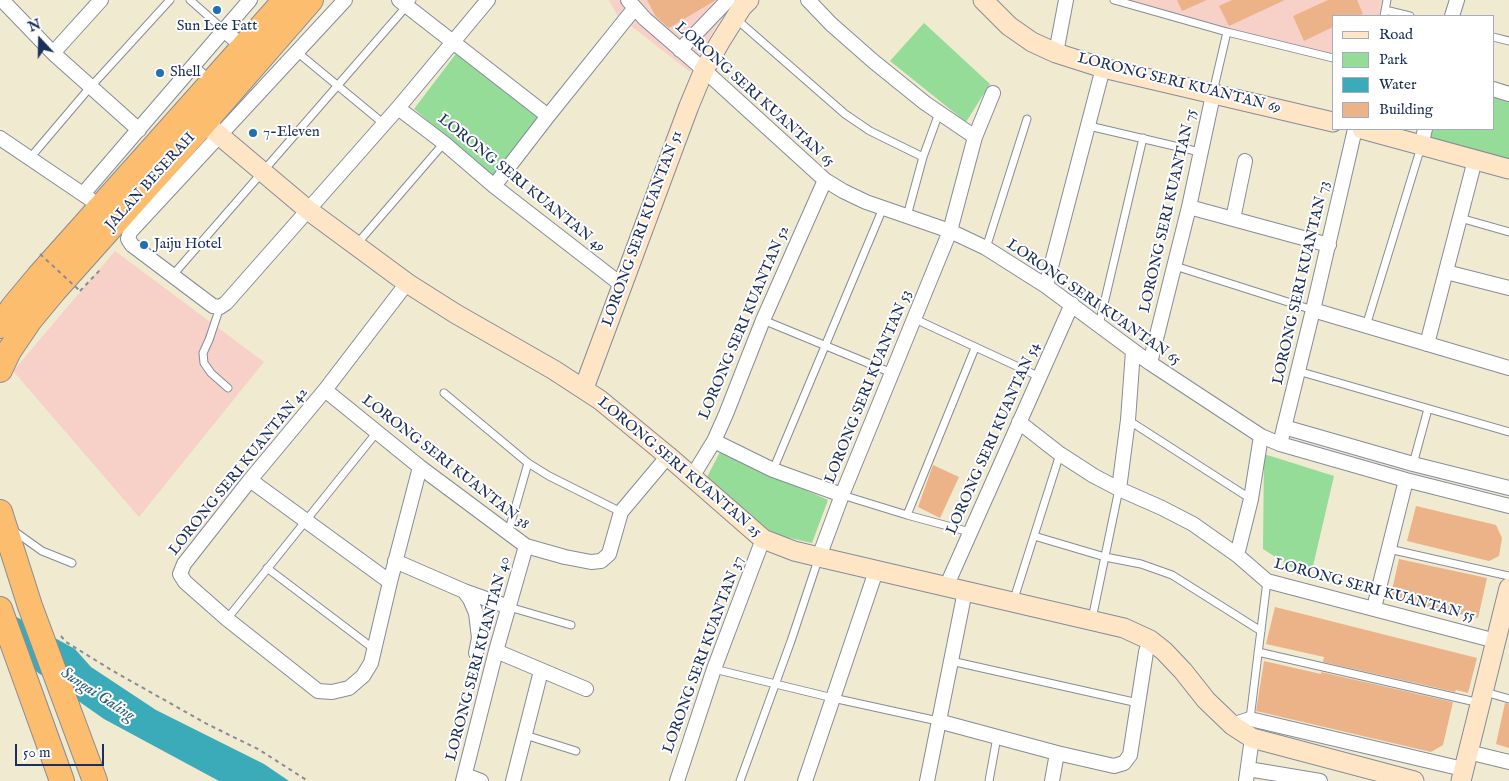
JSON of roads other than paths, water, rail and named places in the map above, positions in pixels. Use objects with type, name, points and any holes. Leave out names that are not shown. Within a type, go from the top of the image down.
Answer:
[{"type":"highway","name":"JALAN BESERAH","points":[[0,370],[9,350],[30,320],[54,291],[183,118],[212,81],[285,0]]},
{"type":"highway","name":"JALAN BESERAH","points":[[0,326],[92,200],[311,0]]},
{"type":"highway","points":[[2,518],[30,606],[95,781]]},
{"type":"highway","points":[[0,610],[60,779]]},
{"type":"street","points":[[2,0],[54,53],[140,130]]},
{"type":"street","points":[[54,53],[101,0]]},
{"type":"street","points":[[250,0],[194,65],[183,118],[128,239],[132,245],[172,276],[213,306],[220,307],[226,303],[398,108],[488,0]]},
{"type":"street","points":[[0,138],[92,200],[140,130],[183,118],[297,52],[345,0]]},
{"type":"street","points":[[808,0],[831,24],[873,61],[939,113],[975,136]]},
{"type":"street","name":"LORONG SERI KUANTAN 69","points":[[983,0],[1009,26],[1032,42],[1056,53],[1103,68],[1332,122]]},
{"type":"street","points":[[1056,53],[1066,0]]},
{"type":"street","points":[[1452,15],[1457,0]]},
{"type":"street","points":[[406,2],[453,42],[548,116]]},
{"type":"street","points":[[494,186],[631,4]]},
{"type":"street","name":"LORONG SERI KUANTAN 65","points":[[631,4],[825,180],[843,191],[950,231],[986,248],[1046,286],[1150,363],[1261,436],[1280,444],[1406,480],[1509,506]]},
{"type":"street","points":[[680,50],[738,5]]},
{"type":"street","name":"LORONG SERI KUANTAN 51","points":[[584,388],[689,106],[704,70],[738,5]]},
{"type":"street","points":[[224,30],[243,47]]},
{"type":"street","points":[[1046,286],[1103,68]]},
{"type":"street","points":[[1494,89],[1509,94]]},
{"type":"street","name":"LORONG SERI KUANTAN 53","points":[[819,557],[842,494],[950,231],[975,136],[993,93]]},
{"type":"street","name":"LORONG SERI KUANTAN 75","points":[[1150,363],[1189,206],[1213,95]]},
{"type":"street","name":"LORONG SERI KUANTAN 49","points":[[398,108],[444,143],[494,186],[623,286]]},
{"type":"street","name":"LORONG SERI KUANTAN 25","points":[[183,118],[262,171],[308,210],[407,283],[584,388],[668,456],[763,539],[819,557],[1124,628],[1150,640],[1170,657],[1206,700],[1241,722],[1252,738],[1414,781]]},
{"type":"street","name":"LORONG SERI KUANTAN 73","points":[[1280,444],[1329,245],[1355,130]]},
{"type":"street","points":[[1369,130],[1423,138],[1475,160],[1509,169]]},
{"type":"street","points":[[1427,344],[1475,160]]},
{"type":"street","points":[[1233,218],[1245,161]]},
{"type":"street","name":"LORONG SERI KUANTAN 52","points":[[692,477],[714,441],[763,320],[825,180]]},
{"type":"street","points":[[1189,206],[1329,245]]},
{"type":"street","points":[[1446,272],[1509,288]]},
{"type":"street","name":"LORONG SERI KUANTAN 42","points":[[374,649],[370,663],[363,676],[349,688],[332,692],[318,691],[227,619],[184,582],[180,574],[184,564],[250,480],[325,390],[407,283]]},
{"type":"street","name":"LORONG SERI KUANTAN 54","points":[[946,587],[1072,304]]},
{"type":"street","points":[[1313,310],[1509,368]]},
{"type":"street","points":[[1119,489],[1128,420],[1133,351]]},
{"type":"street","name":"LORONG SERI KUANTAN 38","points":[[325,390],[420,467],[526,546],[565,558],[592,562],[600,560],[609,554],[621,512],[668,456]]},
{"type":"street","name":"LORONG SERI KUANTAN 55","points":[[1019,422],[1060,454],[1094,476],[1192,524],[1236,555],[1267,581],[1374,608],[1501,635]]},
{"type":"street","points":[[1284,427],[1413,464],[1509,488]]},
{"type":"street","points":[[1236,555],[1251,499],[1261,436]]},
{"type":"street","points":[[714,441],[774,470],[842,494]]},
{"type":"street","points":[[374,649],[420,467]]},
{"type":"street","points":[[250,480],[390,582]]},
{"type":"street","points":[[1374,608],[1406,480]]},
{"type":"street","name":"LORONG SERI KUANTAN 37","points":[[677,781],[714,670],[763,539]]},
{"type":"street","name":"LORONG SERI KUANTAN 40","points":[[464,778],[496,651],[526,546]]},
{"type":"street","points":[[395,561],[464,591],[509,607]]},
{"type":"street","points":[[805,781],[876,571]]},
{"type":"street","points":[[1464,767],[1482,697],[1501,635],[1509,588]]},
{"type":"street","points":[[464,591],[476,613],[479,638],[476,653]]},
{"type":"street","points":[[927,781],[965,591]]},
{"type":"street","points":[[938,721],[1056,753],[1114,766],[1124,764],[1130,755],[1146,652],[1150,640]]},
{"type":"street","points":[[496,651],[586,689]]},
{"type":"street","points":[[513,781],[541,671]]},
{"type":"street","points":[[1241,722],[1464,767],[1509,762]]},
{"type":"street","points":[[1252,738],[1247,775],[1320,781]]},
{"type":"street","points":[[1052,781],[1056,753]]},
{"type":"street","points":[[464,778],[481,781]]},
{"type":"lane","points":[[30,158],[170,0]]},
{"type":"lane","points":[[190,0],[224,30]]},
{"type":"lane","points":[[1114,0],[1226,32],[1332,58]]},
{"type":"lane","points":[[1387,0],[1384,13],[1401,15]]},
{"type":"lane","points":[[172,276],[338,85],[406,2]]},
{"type":"lane","points":[[738,5],[845,114],[870,132],[923,158]]},
{"type":"lane","points":[[1213,95],[1226,32]]},
{"type":"lane","points":[[1494,37],[1509,41]]},
{"type":"lane","points":[[297,52],[384,124]]},
{"type":"lane","points":[[194,65],[212,81]]},
{"type":"lane","points":[[907,216],[923,158],[939,113]]},
{"type":"lane","points":[[986,248],[1028,119]]},
{"type":"lane","points":[[1089,126],[1200,152]]},
{"type":"lane","points":[[1099,324],[1143,138]]},
{"type":"lane","points":[[1366,326],[1423,138]]},
{"type":"lane","points":[[356,245],[444,143]]},
{"type":"lane","points":[[774,470],[884,207]]},
{"type":"lane","points":[[1460,218],[1509,232]]},
{"type":"lane","points":[[1174,266],[1313,310]]},
{"type":"lane","points":[[220,307],[209,340],[202,353],[204,363],[211,373],[228,388]]},
{"type":"lane","points":[[915,318],[1040,377]]},
{"type":"lane","points":[[763,320],[892,373]]},
{"type":"lane","points":[[908,516],[976,348]]},
{"type":"lane","points":[[1298,371],[1509,432]]},
{"type":"lane","points":[[444,393],[528,463],[549,476],[621,512]]},
{"type":"lane","points":[[1413,464],[1428,409]]},
{"type":"lane","points":[[1128,420],[1251,499]]},
{"type":"lane","points":[[227,619],[377,432]]},
{"type":"lane","points":[[1012,603],[1060,454]]},
{"type":"lane","points":[[508,533],[528,463]]},
{"type":"lane","points":[[1092,620],[1119,489]]},
{"type":"lane","points":[[842,494],[908,516],[970,532]]},
{"type":"lane","points":[[2,518],[42,551],[72,563]]},
{"type":"lane","points":[[1034,536],[1106,557],[1141,564],[1172,575],[1261,631]]},
{"type":"lane","points":[[1389,549],[1509,576]]},
{"type":"lane","points":[[740,781],[791,641],[819,557]]},
{"type":"lane","points":[[267,568],[374,649]]},
{"type":"lane","points":[[1241,722],[1258,652],[1267,581]]},
{"type":"lane","points":[[509,607],[571,624]]},
{"type":"lane","points":[[1258,652],[1482,697],[1509,698]]},
{"type":"lane","points":[[950,661],[1138,703]]},
{"type":"lane","points":[[714,670],[938,721]]},
{"type":"lane","points":[[525,735],[576,751]]},
{"type":"lane","points":[[989,781],[997,737]]},
{"type":"water","name":"Sungai Galing","points":[[0,608],[75,649],[91,667],[156,710],[264,764],[289,781],[219,781],[104,719],[0,646]]},
{"type":"place","name":"Sun Lee Fatt","points":[[217,10]]},
{"type":"place","name":"Shell","points":[[160,73]]},
{"type":"place","name":"7-Eleven","points":[[253,133]]},
{"type":"place","name":"Jaiju Hotel","points":[[144,245]]}]
